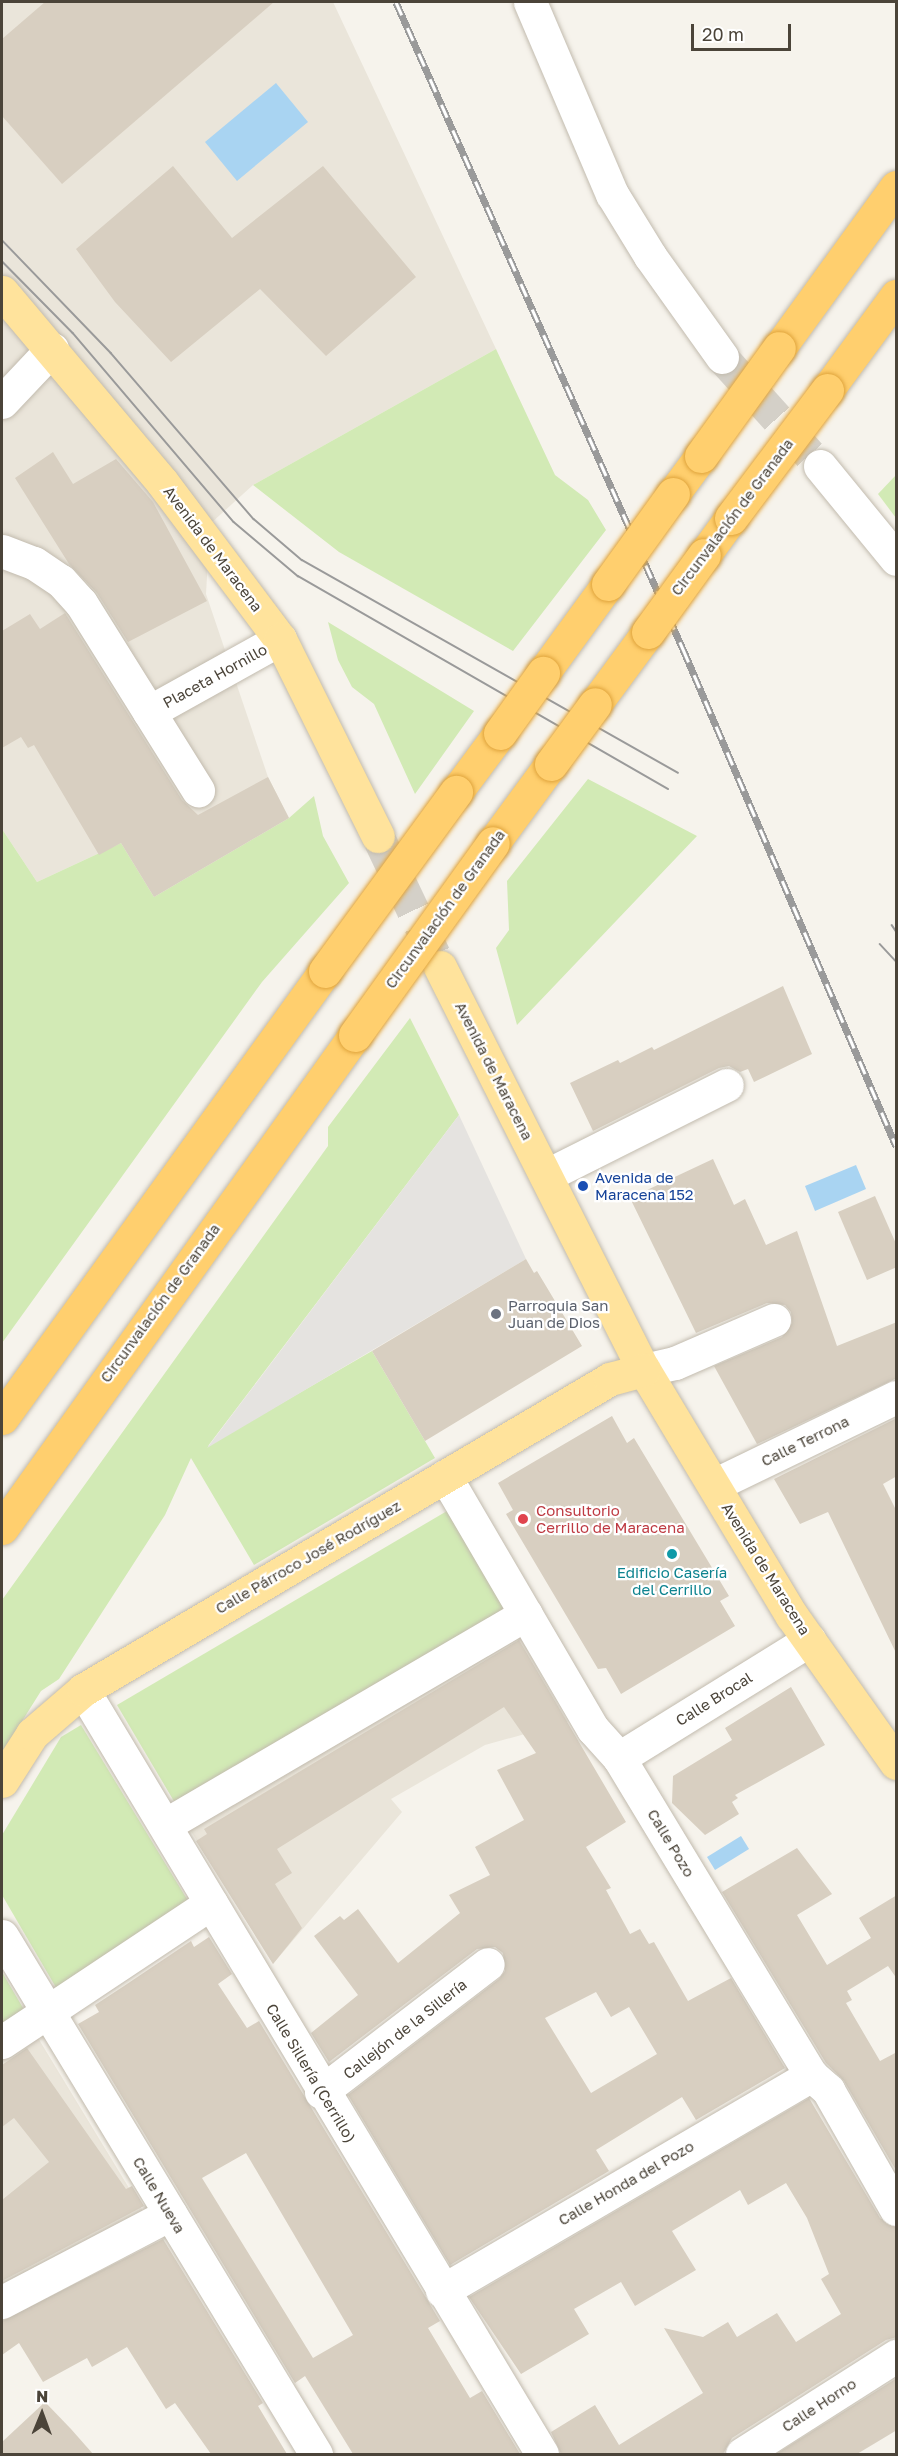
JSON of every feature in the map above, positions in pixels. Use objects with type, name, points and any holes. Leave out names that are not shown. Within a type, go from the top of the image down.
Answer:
[{"type":"highway","points":[[2,1418],[897,187]]},
{"type":"highway","name":"Circunvalación de Granada","points":[[2,1528],[493,843],[897,296]]},
{"type":"main road","name":"Avenida de Maracena","points":[[2,292],[162,482],[280,639],[378,836]]},
{"type":"main road","name":"Avenida de Maracena","points":[[440,967],[644,1370],[809,1640],[897,1763]]},
{"type":"main road","name":"Calle Párroco José Rodríguez","points":[[2,1782],[32,1734],[83,1690],[610,1379],[644,1370]]},
{"type":"street","points":[[530,2],[612,194],[650,256],[722,357]]},
{"type":"street","points":[[2,402],[52,349]]},
{"type":"street","points":[[820,466],[897,559]]},
{"type":"street","name":"Placeta Hornillo","points":[[2,551],[34,563],[61,581],[81,603],[198,789]]},
{"type":"street","name":"Placeta Hornillo","points":[[149,712],[280,639]]},
{"type":"street","points":[[547,1176],[727,1085]]},
{"type":"street","points":[[644,1370],[675,1363],[774,1320]]},
{"type":"street","name":"Calle Terrona","points":[[714,1485],[897,1397]]},
{"type":"street","name":"Calle Pozo","points":[[445,1476],[594,1729],[619,1758],[811,2075],[828,2090],[897,2209]]},
{"type":"street","points":[[165,1825],[526,1614]]},
{"type":"street","name":"Calle Brocal","points":[[619,1758],[809,1640]]},
{"type":"street","name":"Calle Sillería (Cerrillo)","points":[[83,1690],[321,2092],[542,2454]]},
{"type":"street","points":[[2,2042],[211,1903]]},
{"type":"street","name":"Calle Nueva","points":[[2,1936],[316,2454]]},
{"type":"street","name":"Callejón de la Sillería","points":[[321,2092],[488,1964]]},
{"type":"street","name":"Calle Honda del Pozo","points":[[442,2290],[811,2075]]},
{"type":"street","points":[[2,2302],[170,2214]]},
{"type":"street","name":"Calle Horno","points":[[742,2454],[894,2362]]},
{"type":"shaded area","points":[[2,2],[333,2],[496,349],[253,485],[210,524],[206,594],[268,777],[289,818],[154,897],[121,843],[37,882],[2,829]]},
{"type":"shaded area","points":[[459,1115],[526,1259],[207,1448]]},
{"type":"shaded area","points":[[517,1632],[568,1722],[485,1745],[391,1799],[402,1812],[273,1964],[189,1828]]},
{"type":"shaded area","points":[[35,2033],[146,2216],[2,2295],[2,2055]]},
{"type":"green space","points":[[496,349],[555,475],[588,500],[606,530],[513,651],[339,552],[253,485]]},
{"type":"green space","points":[[896,475],[896,518],[878,494]]},
{"type":"green space","points":[[328,622],[474,711],[415,794],[374,704],[352,687],[338,660]]},
{"type":"green space","points":[[588,779],[697,836],[517,1025],[496,948],[509,930],[507,881]]},
{"type":"green space","points":[[314,796],[323,836],[349,883],[262,982],[2,1343],[2,829],[37,882],[121,843],[154,897],[289,818]]},
{"type":"green space","points":[[410,1018],[459,1115],[208,1446],[372,1351],[435,1458],[254,1565],[191,1458],[165,1515],[59,1679],[41,1691],[2,1753],[2,1600],[328,1146],[328,1127]]},
{"type":"green space","points":[[447,1511],[508,1615],[178,1808],[117,1705]]},
{"type":"green space","points":[[81,1725],[190,1904],[58,1991],[2,1895],[2,1835],[61,1737]]},
{"type":"green space","points":[[2,1972],[26,2013],[2,2029]]},
{"type":"water","points":[[276,83],[308,122],[237,181],[205,142]]},
{"type":"water","points":[[856,1165],[866,1189],[815,1211],[805,1186]]},
{"type":"water","points":[[741,1836],[749,1849],[715,1870],[707,1857]]},
{"type":"building","points":[[45,2],[274,2],[62,184],[2,116],[2,39]]},
{"type":"building","points":[[173,166],[232,238],[323,166],[416,277],[326,356],[260,289],[171,362],[115,302],[76,249]]},
{"type":"building","points":[[53,452],[73,484],[116,459],[153,502],[207,601],[128,642],[97,593],[69,564],[15,478]]},
{"type":"building","points":[[65,613],[182,800],[198,815],[268,777],[289,818],[154,897],[121,843],[99,855],[34,745],[28,748],[21,737],[2,748],[2,631],[30,614],[40,629]]},
{"type":"building","points":[[783,986],[812,1054],[754,1082],[748,1069],[740,1072],[729,1066],[719,1068],[593,1131],[570,1083],[618,1060],[620,1063],[652,1047],[654,1050]]},
{"type":"building","points":[[713,1159],[734,1205],[745,1199],[766,1245],[797,1231],[837,1346],[897,1322],[897,1378],[757,1444],[714,1366],[782,1337],[792,1323],[791,1312],[785,1305],[767,1303],[696,1333],[630,1198]]},
{"type":"building","points":[[875,1196],[897,1246],[897,1267],[867,1280],[838,1212]]},
{"type":"building","points":[[526,1259],[534,1273],[537,1271],[582,1346],[425,1441],[372,1351]]},
{"type":"building","name":"Edificio Casería del Cerrillo","points":[[612,1416],[627,1443],[634,1438],[729,1596],[720,1601],[735,1626],[621,1694],[606,1668],[598,1669],[506,1514],[513,1510],[498,1483]]},
{"type":"building","points":[[897,1418],[897,1476],[883,1484],[897,1512],[897,1655],[828,1512],[800,1524],[774,1479]]},
{"type":"building","points":[[519,1640],[626,1822],[586,1847],[611,1888],[606,1890],[630,1934],[640,1929],[649,1944],[654,1942],[688,2001],[731,1978],[785,2068],[696,2120],[682,2097],[596,2150],[609,2171],[450,2265],[348,2095],[499,1979],[505,1971],[503,1953],[495,1947],[477,1949],[329,2062],[311,2033],[358,1995],[314,1936],[340,1916],[344,1920],[358,1909],[398,1963],[460,1913],[449,1895],[490,1875],[475,1847],[524,1820],[497,1770],[536,1753],[504,1707],[277,1849],[292,1873],[275,1884],[302,1928],[273,1964],[196,1841],[207,1834],[204,1829]],"holes":[[[596,1992],[611,2017],[629,2007],[657,2054],[591,2093],[545,2018]]]},
{"type":"building","points":[[791,1687],[825,1745],[735,1795],[738,1798],[732,1802],[739,1814],[705,1835],[672,1803],[673,1776],[732,1740],[725,1728]]},
{"type":"building","points":[[797,1848],[832,1894],[797,1915],[827,1965],[871,1938],[859,1918],[897,1895],[897,1979],[888,1966],[847,1991],[852,2000],[846,2003],[880,2061],[897,2052],[897,2172],[844,2081],[826,2063],[722,1892]]},
{"type":"building","points":[[209,1937],[232,1974],[218,1984],[247,2028],[259,2021],[440,2321],[428,2328],[470,2398],[482,2391],[520,2454],[353,2454],[305,2376],[295,2383],[78,2024],[99,2012],[95,2005],[191,1941],[194,1947]],"holes":[[[246,2153],[353,2335],[313,2358],[202,2178]]]},
{"type":"building","points":[[27,2048],[126,2189],[132,2186],[144,2206],[2,2281],[2,2200],[49,2162],[14,2118],[2,2127],[2,2065]]},
{"type":"building","points":[[809,2098],[880,2218],[897,2228],[897,2337],[886,2340],[732,2438],[723,2454],[561,2454],[551,2432],[595,2405],[619,2445],[703,2393],[664,2328],[703,2337],[728,2322],[737,2337],[777,2313],[796,2342],[841,2314],[821,2279],[829,2274],[807,2218],[786,2183],[748,2205],[740,2190],[672,2231],[696,2270],[635,2306],[621,2282],[574,2309],[589,2334],[521,2374],[469,2297]]},
{"type":"building","points":[[163,2239],[263,2403],[258,2406],[287,2454],[211,2454],[175,2403],[166,2409],[127,2347],[92,2367],[87,2358],[43,2382],[19,2343],[2,2355],[2,2321]]},
{"type":"building","points":[[897,2378],[897,2430],[857,2454],[776,2454]]},
{"type":"building","points":[[45,2402],[93,2454],[2,2454],[2,2442]]},
{"type":"tunnel","points":[[722,357],[820,466]]},
{"type":"tunnel","points":[[378,836],[437,960]]},
{"type":"tram line","points":[[2,240],[111,353],[254,519],[302,560],[678,773]]},
{"type":"tram line","points":[[2,261],[73,333],[234,522],[298,576],[668,789]]},
{"type":"tram line","points":[[892,925],[896,931]]},
{"type":"tram line","points":[[880,944],[896,961]]},
{"type":"railway","points":[[396,2],[683,649],[896,1146]]},
{"type":"place","name":"Avenida de Maracena 152","points":[[583,1186]]},
{"type":"place","name":"Parroquia San Juan de Dios","points":[[496,1314]]},
{"type":"place","name":"Consultorio Cerrillo de Maracena","points":[[523,1519]]},
{"type":"place","name":"Edificio Casería del Cerrillo","points":[[672,1554]]}]
